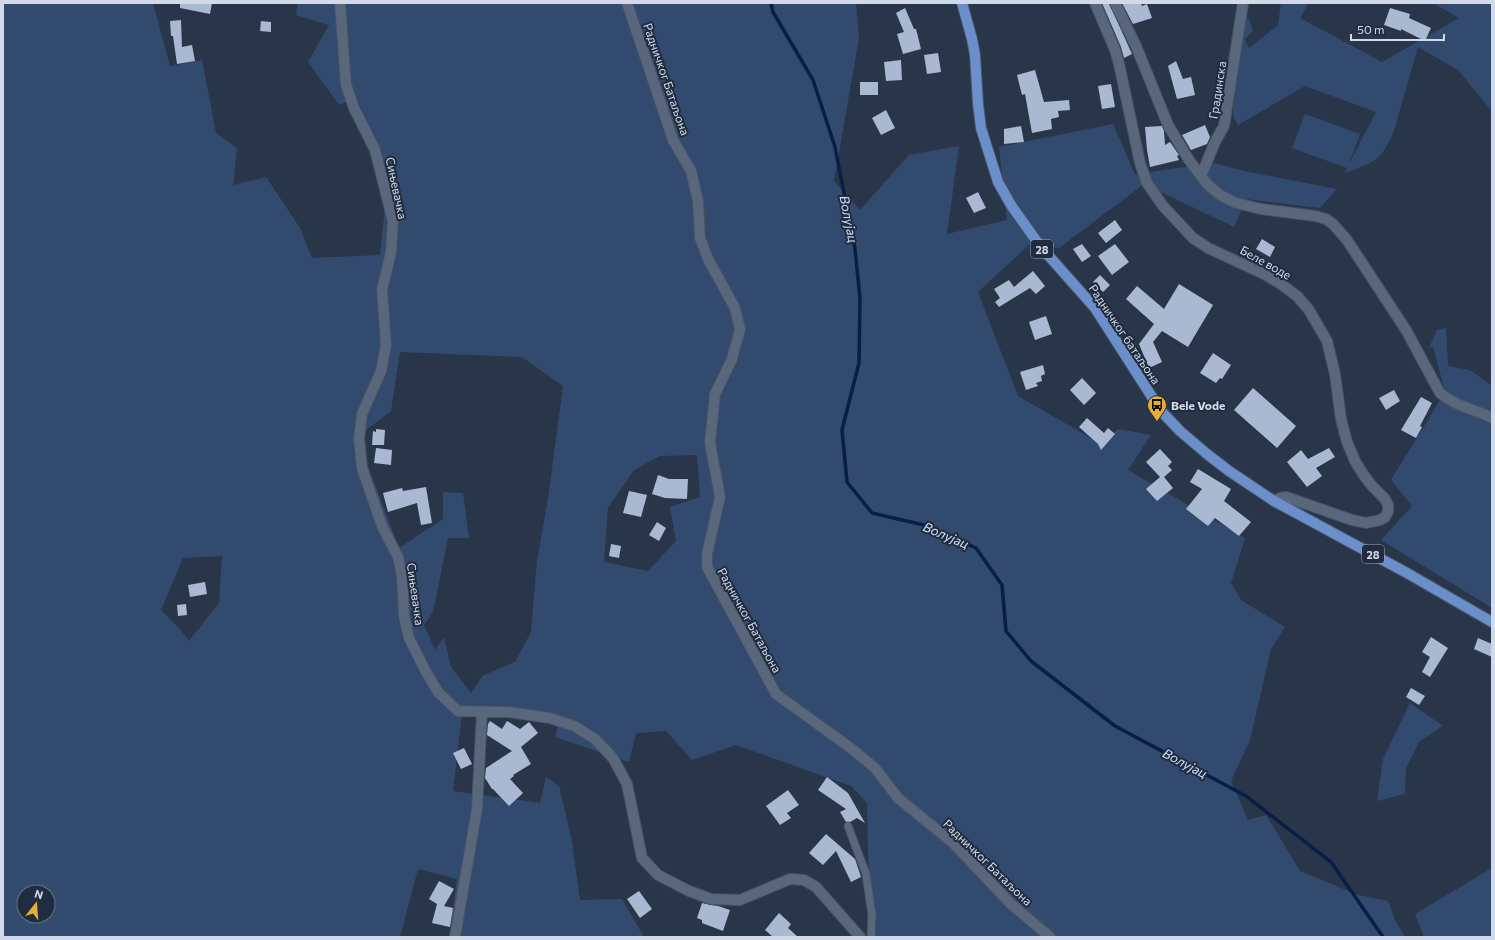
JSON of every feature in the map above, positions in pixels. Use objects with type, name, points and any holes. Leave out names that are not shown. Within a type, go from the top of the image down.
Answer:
[{"type":"main road","name":"Радничког батаљона","points":[[962,3],[975,55],[981,128],[998,182],[1011,205],[1040,246],[1095,308],[1161,411],[1180,431],[1212,458],[1235,476],[1274,501],[1407,573],[1492,622]]},
{"type":"street","name":"Сињевачка","points":[[340,3],[346,85],[354,108],[375,150],[393,221],[392,252],[382,289],[386,345],[381,371],[362,414],[359,438],[362,468],[382,526],[398,557],[402,576],[404,616],[410,638],[438,692],[458,711],[508,712],[550,718],[574,726],[595,739],[613,758],[627,784],[642,858],[658,875],[689,891],[711,899],[740,900],[790,879],[804,880],[816,887],[860,937]]},
{"type":"street","name":"Радничког Батаљона","points":[[627,3],[673,140],[691,171],[698,201],[700,238],[708,259],[735,308],[740,329],[732,359],[715,394],[710,443],[720,497],[707,554],[707,567],[776,694],[852,749],[875,768],[898,798],[953,843],[1011,904],[1050,937]]},
{"type":"street","name":"Беле воде","points":[[1095,3],[1115,50],[1140,163],[1147,183],[1163,206],[1193,238],[1208,248],[1264,274],[1281,284],[1298,297],[1309,310],[1327,341],[1335,374],[1341,419],[1347,442],[1362,474],[1385,499],[1388,505],[1388,512],[1385,517],[1380,520],[1366,523],[1352,520],[1286,497],[1274,501]]},
{"type":"street","points":[[1115,3],[1136,46],[1168,124],[1178,143],[1207,184],[1220,195],[1236,202],[1261,209],[1315,216],[1326,219],[1333,224],[1347,240],[1406,330],[1440,393],[1459,406],[1492,418]]},
{"type":"street","name":"Градинска","points":[[1200,176],[1224,126],[1243,3]]},
{"type":"street","points":[[454,937],[477,809],[482,712]]},
{"type":"lane","points":[[848,826],[866,874],[872,915],[872,937]]},
{"type":"shaded area","points":[[3,3],[153,3],[170,66],[202,60],[216,133],[237,148],[233,185],[266,177],[300,228],[312,258],[380,255],[388,179],[357,98],[339,105],[308,62],[329,25],[296,15],[298,3],[856,3],[859,38],[834,181],[860,210],[909,155],[959,146],[947,234],[1007,220],[999,147],[1113,124],[1135,174],[1214,163],[1244,171],[1337,189],[1320,208],[1246,199],[1234,227],[1144,184],[1059,248],[1030,244],[978,292],[1018,396],[1101,444],[1118,429],[1151,435],[1128,470],[1245,538],[1231,583],[1241,600],[1285,627],[1271,649],[1250,740],[1231,781],[1248,820],[1266,815],[1300,871],[1358,895],[1388,901],[1395,920],[1405,937],[870,937],[867,803],[851,786],[736,745],[692,760],[666,731],[636,733],[629,762],[555,737],[560,716],[463,705],[453,791],[540,803],[546,777],[559,786],[572,841],[580,900],[622,899],[644,937],[449,937],[457,879],[418,869],[400,937],[3,937]],"holes":[[[400,352],[522,357],[563,386],[548,499],[537,561],[531,632],[515,662],[482,676],[471,693],[451,667],[444,637],[435,650],[424,625],[433,612],[448,538],[469,538],[463,493],[443,492],[443,519],[399,548],[366,461],[365,431],[391,411]],[[697,455],[700,497],[670,507],[676,541],[648,571],[604,562],[608,508],[634,470],[660,456]],[[222,556],[219,603],[189,641],[180,629],[161,610],[183,558]]]},
{"type":"shaded area","points":[[1281,3],[1309,3],[1300,18],[1382,62],[1459,18],[1433,3],[1492,3],[1492,111],[1458,70],[1418,47],[1390,140],[1379,157],[1364,166],[1345,173],[1347,168],[1292,148],[1305,114],[1360,134],[1349,164],[1376,112],[1305,86],[1238,125],[1233,116],[1237,25],[1248,17],[1253,31],[1245,39],[1249,48],[1278,25]]},
{"type":"shaded area","points":[[1446,328],[1448,366],[1470,370],[1492,386],[1492,608],[1381,540],[1412,506],[1391,480],[1445,392],[1433,346],[1428,350],[1437,330]]},
{"type":"shaded area","points":[[1410,703],[1443,726],[1419,742],[1406,768],[1405,794],[1377,801],[1383,759]]},
{"type":"shaded area","points":[[1492,868],[1492,937],[1424,937],[1415,914]]},
{"type":"building","points":[[180,3],[212,3],[210,14],[180,8]]},
{"type":"building","points":[[1102,3],[1109,3],[1132,54],[1124,58],[1121,47]]},
{"type":"building","points":[[1122,3],[1141,3],[1142,6],[1147,4],[1152,18],[1133,24]]},
{"type":"building","points":[[905,8],[914,29],[916,29],[921,49],[903,54],[897,34],[904,32],[896,13]]},
{"type":"building","points":[[1390,8],[1410,14],[1409,18],[1431,28],[1425,41],[1401,29],[1401,31],[1384,25]]},
{"type":"building","points":[[181,20],[182,47],[192,45],[195,61],[177,64],[173,36],[171,36],[170,21]]},
{"type":"building","points":[[261,21],[271,22],[271,32],[260,31]]},
{"type":"building","points":[[938,53],[941,72],[927,74],[924,55]]},
{"type":"building","points":[[901,60],[902,80],[886,81],[884,62]]},
{"type":"building","points":[[1176,61],[1183,79],[1191,77],[1195,95],[1177,99],[1168,66]]},
{"type":"building","points":[[1035,70],[1044,102],[1069,100],[1070,110],[1058,111],[1059,117],[1051,119],[1052,129],[1032,133],[1025,94],[1022,95],[1017,75]]},
{"type":"building","points":[[860,82],[878,82],[878,95],[860,95]]},
{"type":"building","points":[[1111,84],[1115,107],[1102,109],[1098,86]]},
{"type":"building","points":[[886,110],[895,128],[881,135],[872,118]]},
{"type":"building","points":[[1205,125],[1210,137],[1207,144],[1191,150],[1182,135]]},
{"type":"building","points":[[1021,126],[1024,142],[1004,144],[1004,129]]},
{"type":"building","points":[[1162,126],[1165,145],[1170,142],[1179,155],[1177,156],[1179,160],[1150,167],[1145,127]]},
{"type":"building","points":[[978,192],[986,208],[974,213],[966,198]]},
{"type":"building","points":[[1115,220],[1122,230],[1106,243],[1098,233]]},
{"type":"building","points":[[1262,239],[1275,247],[1270,257],[1256,249]]},
{"type":"building","points":[[1082,244],[1091,256],[1082,262],[1073,249]]},
{"type":"building","points":[[1115,244],[1129,262],[1112,275],[1098,256]]},
{"type":"building","points":[[1033,271],[1045,286],[1036,294],[1030,288],[999,307],[995,302],[1000,298],[994,289],[1009,280],[1014,287]]},
{"type":"building","points":[[1100,275],[1110,285],[1103,292],[1093,282]]},
{"type":"building","points":[[1179,284],[1213,305],[1188,347],[1162,331],[1153,342],[1162,362],[1149,368],[1139,344],[1154,324],[1126,299],[1137,286],[1164,309]]},
{"type":"building","points":[[1046,316],[1052,334],[1035,340],[1029,322]]},
{"type":"building","points":[[1213,353],[1231,365],[1222,379],[1220,378],[1216,383],[1200,373]]},
{"type":"building","points":[[1043,365],[1045,374],[1041,376],[1042,381],[1036,383],[1038,386],[1026,390],[1020,372]]},
{"type":"building","points":[[1082,378],[1096,393],[1084,405],[1070,390]]},
{"type":"building","points":[[1253,388],[1296,426],[1277,448],[1234,410]]},
{"type":"building","points":[[1394,390],[1400,401],[1386,410],[1379,398]]},
{"type":"building","points":[[1421,397],[1432,403],[1420,426],[1422,427],[1416,438],[1401,430]]},
{"type":"building","points":[[1087,418],[1104,433],[1108,428],[1115,434],[1101,450],[1098,444],[1079,427]]},
{"type":"building","points":[[376,429],[385,430],[384,445],[372,445],[373,431],[376,432]]},
{"type":"building","points":[[376,448],[392,450],[391,465],[374,463]]},
{"type":"building","points":[[1329,448],[1335,457],[1316,468],[1322,476],[1307,487],[1287,462],[1301,450],[1308,459]]},
{"type":"building","points":[[1160,449],[1172,462],[1168,466],[1172,470],[1164,477],[1173,488],[1157,501],[1146,489],[1160,477],[1146,462]]},
{"type":"building","points":[[1198,469],[1231,489],[1224,501],[1251,522],[1239,536],[1215,518],[1208,526],[1186,509],[1202,489],[1190,482]]},
{"type":"building","points":[[658,475],[669,479],[688,479],[687,499],[665,498],[652,494]]},
{"type":"building","points":[[426,487],[432,523],[421,525],[417,503],[388,512],[383,493],[402,488],[403,491]]},
{"type":"building","points":[[629,491],[647,495],[641,517],[623,513]]},
{"type":"building","points":[[657,522],[666,528],[659,541],[649,535]]},
{"type":"building","points":[[611,544],[621,546],[619,558],[609,556]]},
{"type":"building","points":[[205,582],[207,594],[190,597],[188,585]]},
{"type":"building","points":[[186,604],[187,615],[178,616],[177,605]]},
{"type":"building","points":[[1431,637],[1448,648],[1430,677],[1422,672],[1430,657],[1422,652]]},
{"type":"building","points":[[1478,638],[1492,644],[1492,657],[1474,649]]},
{"type":"building","points":[[1411,688],[1425,696],[1419,705],[1406,697]]},
{"type":"building","points":[[490,721],[502,729],[507,721],[520,729],[529,722],[538,733],[521,747],[531,764],[513,775],[514,776],[510,779],[523,793],[509,806],[492,789],[485,778],[486,768],[512,751],[487,735],[488,724]]},
{"type":"building","points":[[464,748],[472,764],[461,769],[453,753]]},
{"type":"building","points":[[827,777],[848,793],[865,823],[857,818],[850,822],[846,822],[840,812],[846,809],[818,790]]},
{"type":"building","points":[[788,790],[799,805],[787,813],[791,818],[780,825],[766,806]]},
{"type":"building","points":[[826,834],[855,859],[861,877],[851,882],[836,851],[823,865],[809,853]]},
{"type":"building","points":[[439,881],[454,889],[444,906],[453,908],[450,927],[432,923],[437,904],[429,899]]},
{"type":"building","points":[[639,891],[652,909],[640,918],[627,899]]},
{"type":"building","points":[[702,903],[730,910],[723,931],[702,923],[702,920],[697,918]]},
{"type":"building","points":[[779,913],[791,924],[788,928],[798,937],[773,937],[765,930]]},
{"type":"waterway","name":"Волујац","points":[[771,3],[773,12],[813,80],[835,147],[855,249],[860,298],[859,363],[842,430],[847,482],[872,513],[924,525],[976,548],[1002,585],[1006,631],[1031,661],[1115,726],[1246,796],[1331,862],[1383,937]]},
{"type":"place","name":"Bele Vode","points":[[1157,422]]}]
